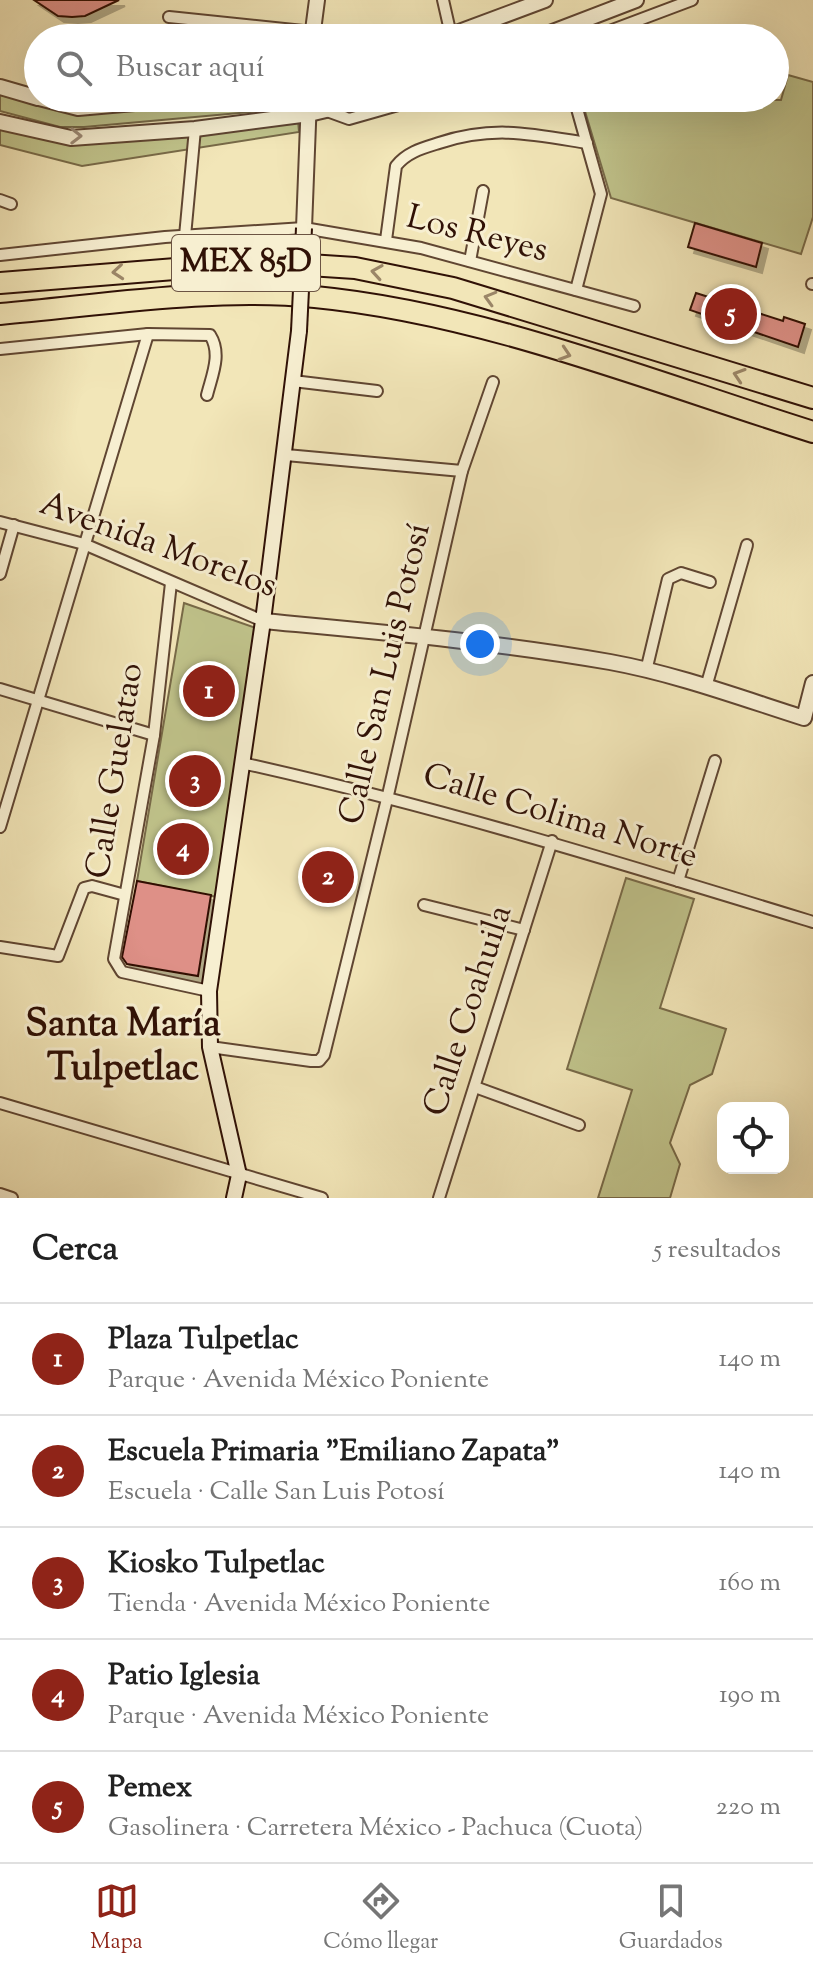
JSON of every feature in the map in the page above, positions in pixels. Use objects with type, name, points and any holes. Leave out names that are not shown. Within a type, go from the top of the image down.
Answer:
[{"type":"highway","name":"MEX 85D","points":[[0,283],[263,262],[355,268],[463,290],[813,398]]},
{"type":"highway","name":"MEX 85D","points":[[0,314],[219,296],[314,297],[388,307],[536,345],[813,432]]},
{"type":"street","points":[[314,24],[317,0]]},
{"type":"street","points":[[443,0],[446,24]]},
{"type":"street","points":[[480,24],[545,0]]},
{"type":"street","points":[[573,24],[636,0]]},
{"type":"street","points":[[628,24],[692,0]]},
{"type":"street","points":[[169,17],[225,24]]},
{"type":"street","points":[[0,87],[24,94]]},
{"type":"street","points":[[0,122],[71,138],[195,129],[318,112]]},
{"type":"street","points":[[331,112],[349,119],[374,112]]},
{"type":"street","points":[[576,290],[601,194],[578,112]]},
{"type":"street","points":[[234,1198],[239,1175],[210,1047],[209,991],[286,455],[299,331],[309,114]]},
{"type":"street","points":[[185,236],[195,129]]},
{"type":"street","points":[[386,240],[396,166],[419,149],[472,132],[510,130],[587,143]]},
{"type":"street","points":[[470,261],[483,191]]},
{"type":"street","points":[[0,200],[11,204]]},
{"type":"street","name":"Los Reyes","points":[[0,255],[185,236],[304,228],[386,240],[634,306]]},
{"type":"street","points":[[0,827],[148,334]]},
{"type":"street","points":[[0,349],[148,334],[210,335],[215,343],[216,364],[207,395]]},
{"type":"street","points":[[293,381],[377,391]]},
{"type":"street","name":"Calle San Luis Potosí","points":[[210,1047],[319,1061],[388,795],[462,471],[493,382]]},
{"type":"street","points":[[286,455],[462,471]]},
{"type":"street","name":"Avenida Morelos","points":[[0,522],[84,544],[263,621],[423,636],[612,663],[706,687],[809,720]]},
{"type":"street","points":[[0,574],[14,525]]},
{"type":"street","points":[[706,687],[747,545]]},
{"type":"street","points":[[646,671],[668,579],[681,573],[710,582]]},
{"type":"street","name":"Calle Guelatao","points":[[171,583],[154,735],[114,959],[117,968],[209,991]]},
{"type":"street","points":[[809,720],[813,683]]},
{"type":"street","points":[[0,689],[154,735]]},
{"type":"street","points":[[678,881],[715,761]]},
{"type":"street","name":"Calle Colima Norte","points":[[242,763],[388,795],[552,841],[813,922]]},
{"type":"street","name":"Calle Coahuila","points":[[439,1198],[552,841]]},
{"type":"street","points":[[0,947],[58,956],[84,888],[92,886],[125,895]]},
{"type":"street","points":[[424,905],[524,930]]},
{"type":"street","points":[[475,1087],[579,1125]]},
{"type":"street","points":[[0,1103],[322,1198]]},
{"type":"street","points":[[0,1194],[12,1198]]},
{"type":"green space","points":[[789,75],[813,82],[813,217],[801,254],[611,198],[585,112],[789,112]]},
{"type":"green space","points":[[0,95],[24,101],[24,112],[83,115],[114,112],[250,112],[60,127],[0,111]]},
{"type":"green space","points":[[298,120],[299,132],[82,166],[0,145],[0,128],[68,144]]},
{"type":"green space","points":[[184,603],[256,628],[217,897],[137,881]]},
{"type":"green space","points":[[626,878],[694,899],[660,1008],[726,1029],[712,1074],[690,1085],[670,1143],[680,1164],[670,1198],[598,1198],[632,1090],[567,1069]]},
{"type":"building","points":[[34,0],[119,0],[85,16],[72,17],[58,16]]},
{"type":"building","points":[[695,223],[762,243],[756,267],[688,247]]},
{"type":"building","points":[[696,293],[783,321],[784,317],[805,324],[798,347],[690,310]]},
{"type":"building","points":[[195,769],[204,773],[208,782],[204,791],[195,795],[186,791],[182,782],[186,773]]},
{"type":"building","points":[[137,881],[211,895],[198,976],[127,964],[122,957]]},
{"type":"place","name":"Pemex","points":[[731,314]]},
{"type":"place","name":"Plaza Tulpetlac","points":[[209,691]]},
{"type":"place","name":"Kiosko Tulpetlac","points":[[195,781]]},
{"type":"place","name":"Patio Iglesia","points":[[183,849]]},
{"type":"place","name":"Escuela Primaria \"Emiliano Zapata\"","points":[[328,877]]},
{"type":"district","name":"Santa María Tulpetlac","points":[[123,1048]]}]
